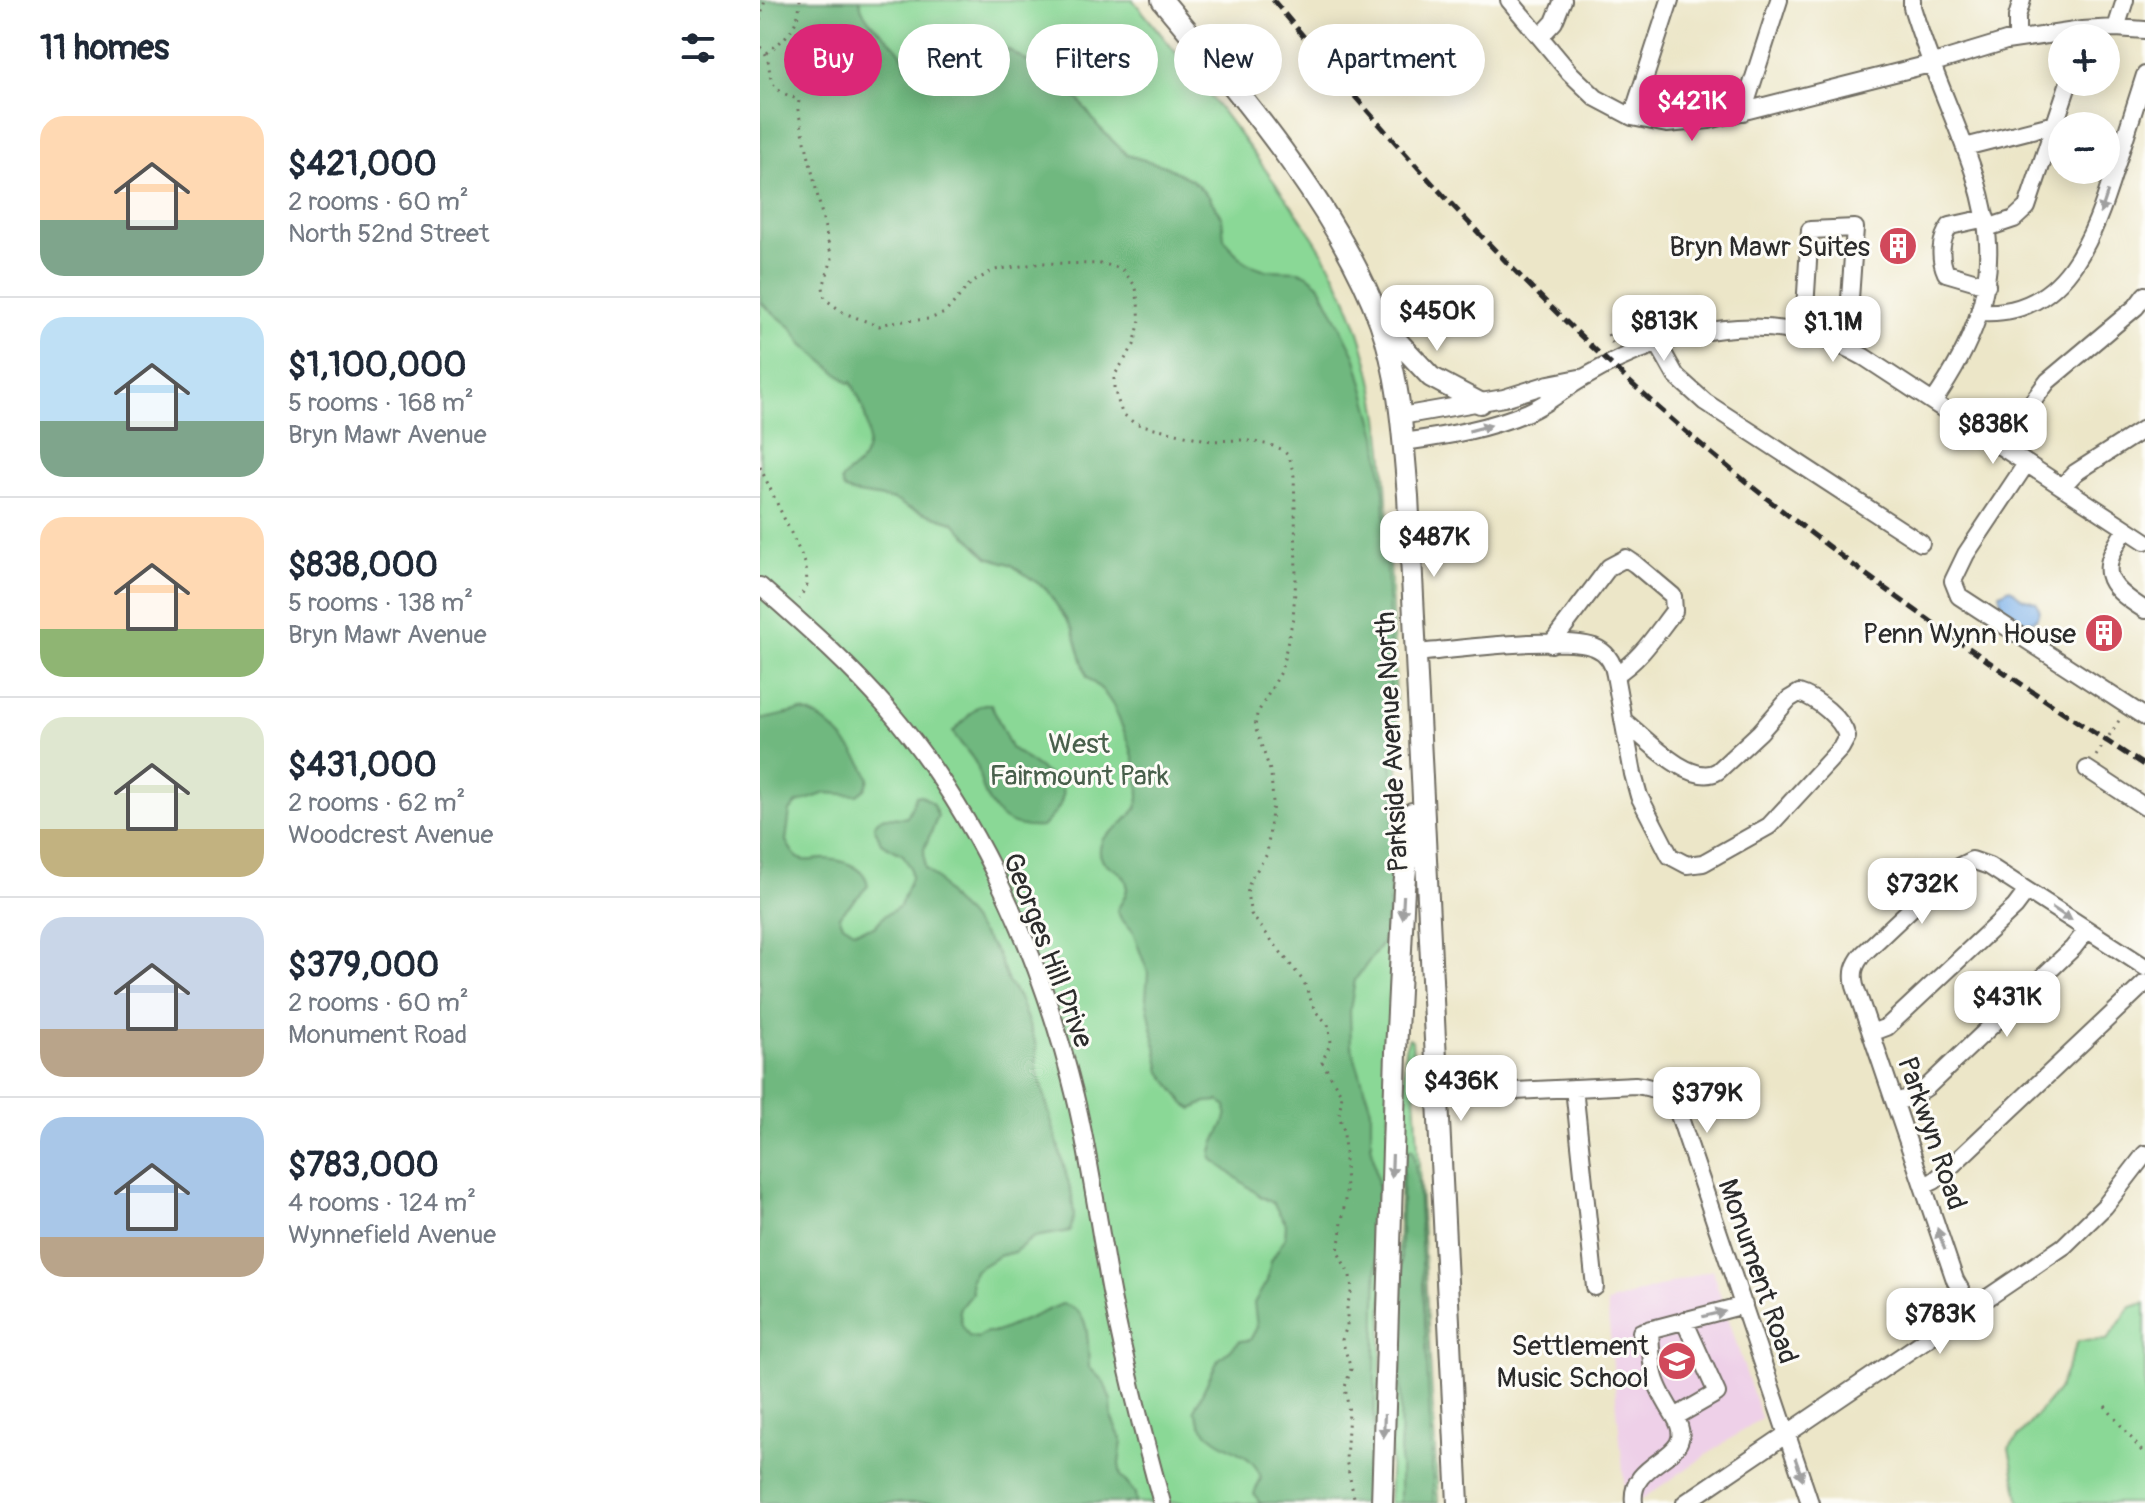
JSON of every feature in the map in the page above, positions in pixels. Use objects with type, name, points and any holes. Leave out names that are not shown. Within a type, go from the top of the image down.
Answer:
[{"type":"main road","name":"Parkside Avenue North","points":[[1162,0],[1211,59],[1308,190],[1349,256],[1380,322],[1392,362],[1404,442],[1458,1503]]},
{"type":"main road","points":[[1380,322],[1431,377],[1480,403]]},
{"type":"main road","points":[[1382,1503],[1403,903],[1419,745]]},
{"type":"street","points":[[1509,0],[1587,90],[1605,104],[1632,117],[1682,124],[1743,112],[2017,39],[2048,37]]},
{"type":"street","points":[[1540,37],[1554,22],[1563,0]]},
{"type":"street","points":[[1632,117],[1670,0]]},
{"type":"street","points":[[1743,112],[1779,0]]},
{"type":"street","points":[[1912,0],[1930,64],[1979,184],[1987,223],[1987,285],[1981,312],[1962,356],[1933,402]]},
{"type":"street","points":[[2017,39],[2017,17],[2022,0]]},
{"type":"street","points":[[2117,24],[2125,0]]},
{"type":"street","points":[[2120,28],[2145,30]]},
{"type":"street","points":[[1981,312],[2015,311],[2032,303],[2074,268],[2099,220],[2145,75]]},
{"type":"street","points":[[1965,147],[2048,126]]},
{"type":"street","points":[[1987,285],[1946,273],[1941,244],[1943,235],[1950,226],[2014,219],[2023,212],[2048,145]]},
{"type":"street","points":[[1798,332],[1805,309],[1810,230],[1855,228],[1849,313],[1836,344]]},
{"type":"street","points":[[1999,446],[2054,376],[2136,307],[2145,295]]},
{"type":"street","points":[[1401,416],[1480,403],[1584,377],[1658,344],[1696,332],[1759,326],[1798,332],[1864,357],[2145,541]]},
{"type":"street","points":[[1658,344],[1676,376],[1705,402],[1921,543]]},
{"type":"street","points":[[1404,442],[1460,433],[1506,421],[1558,397],[1584,377]]},
{"type":"street","points":[[2062,487],[2075,473],[2145,428]]},
{"type":"street","points":[[2026,464],[1966,554],[1953,581],[1959,596],[2145,717]]},
{"type":"street","points":[[2126,529],[2108,559],[2109,574],[2118,588],[2145,610]]},
{"type":"street","points":[[1551,644],[1609,567],[1619,560],[1630,560],[1669,592],[1675,605],[1674,611],[1636,660],[1615,675]]},
{"type":"street","name":"Georges Hill Drive","points":[[760,586],[854,672],[907,733],[971,830],[1014,918],[1054,1022],[1074,1094],[1124,1354],[1162,1503]]},
{"type":"street","points":[[1415,653],[1576,644],[1595,648],[1609,658],[1615,675],[1623,720],[1635,785],[1670,856],[1687,865],[1703,863],[1769,826],[1841,748],[1847,737],[1841,723],[1810,697],[1799,693],[1789,699],[1760,732],[1718,771],[1699,776],[1680,767],[1623,720]]},
{"type":"street","points":[[2087,769],[2145,807]]},
{"type":"street","name":"Parkwyn Road","points":[[1972,1310],[1955,1280],[1855,986],[1854,969],[1863,954],[1952,870],[1972,860],[1984,863],[2027,891]]},
{"type":"street","points":[[1871,1033],[1887,1027],[2015,907],[2027,891],[2145,967]]},
{"type":"street","points":[[1895,1102],[1912,1097],[1927,1087],[2073,948],[2087,930]]},
{"type":"street","points":[[1923,1186],[1948,1169],[2145,983]]},
{"type":"street","name":"Monument Road","points":[[1437,1095],[1645,1086],[1662,1093],[1675,1106],[1810,1503]]},
{"type":"street","points":[[1574,1088],[1595,1287]]},
{"type":"street","points":[[1685,1503],[2076,1237],[2105,1206],[2145,1154]]},
{"type":"street","points":[[1634,1503],[1634,1485],[1639,1477],[1670,1454],[1678,1443],[1681,1430],[1658,1390],[1645,1331],[1744,1305]]},
{"type":"street","points":[[1675,1417],[1717,1393],[1684,1320]]},
{"type":"path","points":[[760,20],[765,0]]},
{"type":"path","points":[[767,53],[796,26],[800,0]]},
{"type":"path","points":[[760,47],[767,53],[773,83],[779,90],[799,100],[798,110],[832,259],[823,287],[825,299],[844,313],[879,326],[929,319],[945,313],[970,284],[994,270],[1042,263],[1104,264],[1122,269],[1136,287],[1140,320],[1134,345],[1114,376],[1114,389],[1122,413],[1134,423],[1211,441],[1244,440],[1270,445],[1289,456],[1294,476],[1295,506],[1293,618],[1281,672],[1257,714],[1255,727],[1271,773],[1273,803],[1267,854],[1250,881],[1247,894],[1251,914],[1304,982],[1315,1011],[1328,1024],[1331,1042],[1322,1062],[1342,1095],[1339,1115],[1344,1131],[1345,1204],[1338,1252],[1350,1276],[1352,1289],[1342,1340],[1351,1369],[1345,1387],[1349,1412],[1346,1460],[1354,1497],[1352,1503]]},
{"type":"path","points":[[760,467],[806,565],[808,580],[803,595]]},
{"type":"path","points":[[2087,769],[2129,706]]},
{"type":"path","points":[[2105,1406],[2145,1455]]},
{"type":"shaded area","name":"Settlement Music School","points":[[1712,1270],[1761,1418],[1636,1503],[1626,1503],[1607,1303]]},
{"type":"green space","name":"West Fairmount Park","points":[[760,0],[1133,0],[1153,24],[1026,24],[1026,96],[1158,96],[1158,31],[1174,50],[1174,96],[1210,96],[1298,215],[1332,269],[1355,319],[1375,393],[1381,430],[1391,584],[1399,814],[1376,1503],[760,1503]]},
{"type":"green space","points":[[760,0],[860,0],[862,10],[873,24],[784,24],[784,96],[882,96],[882,34],[898,50],[898,96],[1010,96],[1010,51],[1026,60],[1026,96],[1073,96],[1127,155],[1165,166],[1192,180],[1209,197],[1222,218],[1224,238],[1229,246],[1246,263],[1266,270],[1299,271],[1319,284],[1355,355],[1377,435],[1384,493],[1394,825],[1389,909],[1384,941],[1355,980],[1350,1010],[1351,1045],[1371,1109],[1371,1143],[1378,1185],[1374,1444],[1369,1503],[1260,1503],[1254,1494],[1261,1478],[1257,1469],[1251,1461],[1210,1435],[1194,1410],[1218,1360],[1240,1341],[1250,1340],[1257,1327],[1254,1303],[1267,1281],[1271,1261],[1285,1238],[1286,1224],[1273,1203],[1212,1159],[1213,1146],[1225,1120],[1226,1107],[1219,1101],[1206,1102],[1193,1109],[1185,1104],[1161,1072],[1146,998],[1148,973],[1132,930],[1117,910],[1127,885],[1120,873],[1104,862],[1100,849],[1103,839],[1137,808],[1139,797],[1138,773],[1114,707],[1103,691],[1087,677],[1073,630],[1046,589],[1010,564],[988,557],[953,522],[906,507],[895,500],[844,489],[841,481],[860,463],[868,444],[867,422],[856,391],[851,382],[803,344],[792,328],[760,302]]},
{"type":"green space","points":[[991,704],[1011,748],[1061,784],[1061,803],[1042,827],[1013,824],[999,815],[983,789],[976,764],[953,732],[977,707]]},
{"type":"green space","points":[[800,711],[831,727],[851,748],[869,779],[865,789],[857,795],[826,793],[797,803],[790,811],[786,841],[798,857],[803,860],[844,862],[863,873],[866,879],[868,886],[839,916],[843,924],[854,931],[874,927],[900,906],[911,878],[910,867],[903,855],[881,843],[874,826],[885,817],[907,817],[916,796],[921,795],[932,803],[938,816],[924,849],[925,868],[997,953],[1008,982],[1019,998],[1036,1044],[1037,1069],[1072,1195],[1074,1216],[1070,1231],[1034,1237],[1014,1252],[999,1256],[976,1270],[971,1279],[972,1293],[959,1309],[962,1325],[969,1336],[978,1338],[1062,1304],[1079,1313],[1088,1338],[1089,1367],[1104,1382],[1111,1401],[1112,1419],[1122,1441],[1121,1476],[1135,1493],[1136,1503],[760,1503],[760,720]]},
{"type":"green space","points":[[1409,1038],[1412,1040],[1438,1503],[1389,1503],[1405,1049]]},
{"type":"green space","points":[[1408,1150],[1413,1150],[1418,1184],[1434,1503],[1400,1503],[1401,1234],[1403,1165]]},
{"type":"green space","points":[[2145,1303],[2145,1503],[2020,1503],[2009,1448],[2058,1390],[2078,1341],[2107,1340],[2131,1307]]},
{"type":"water","points":[[2010,588],[2022,598],[2036,602],[2040,611],[2036,619],[2021,620],[2004,608],[2000,593]]},
{"type":"railway","points":[[1273,0],[1360,102],[1496,251],[1591,346],[1700,444],[1886,589],[2145,766]]},
{"type":"place","name":"Bryn Mawr Suites","points":[[1898,246]]},
{"type":"place","name":"Penn Wynn House","points":[[2104,633]]},
{"type":"place","name":"Settlement Music School","points":[[1677,1361]]}]
